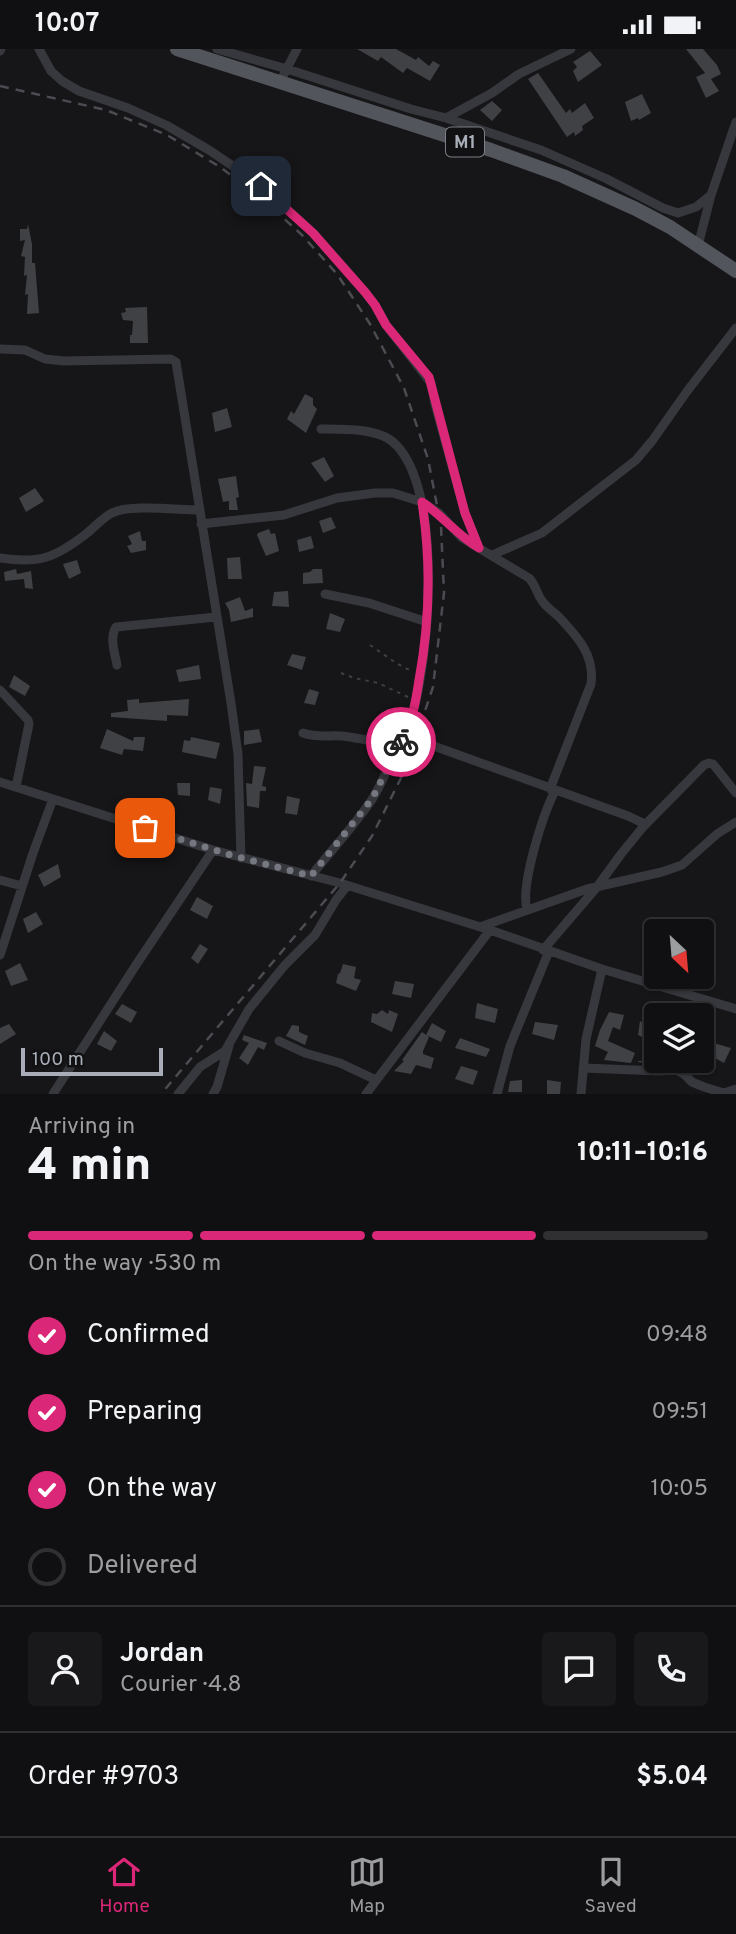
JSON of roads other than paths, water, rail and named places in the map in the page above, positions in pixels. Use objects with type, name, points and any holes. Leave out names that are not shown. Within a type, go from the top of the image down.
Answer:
[{"type":"main road","name":"M1","points":[[177,49],[284,76],[564,176],[670,227],[736,271]]},
{"type":"street","points":[[39,49],[51,71],[62,81],[166,125],[209,150],[273,195],[313,233],[365,292],[386,325],[431,383],[465,513],[479,548]]},
{"type":"street","points":[[284,76],[297,49]]},
{"type":"street","points":[[446,118],[492,93],[519,74],[570,49]]},
{"type":"street","points":[[222,50],[284,76],[446,118],[541,150],[678,213],[696,207],[712,195]]},
{"type":"street","points":[[698,246],[736,122]]},
{"type":"street","points":[[492,555],[542,533],[636,460],[736,328]]},
{"type":"street","points":[[0,349],[25,350],[45,359],[64,361],[174,360],[178,370],[231,703],[237,754],[241,857]]},
{"type":"street","points":[[311,876],[372,799],[409,726],[416,700],[427,622],[427,532],[422,502],[406,461],[390,439],[381,435],[321,429]]},
{"type":"street","points":[[201,524],[284,515],[337,498],[393,493],[422,502],[439,513],[456,533],[534,583],[543,603],[558,615],[580,641],[590,656],[593,670],[591,684],[547,808],[524,898],[527,910]]},
{"type":"street","points":[[0,558],[30,561],[50,556],[80,538],[111,513],[119,511],[199,510]]},
{"type":"street","points":[[325,594],[369,603],[427,622]]},
{"type":"street","points":[[117,666],[112,641],[113,629],[116,627],[216,617]]},
{"type":"street","points":[[0,690],[29,724],[16,787]]},
{"type":"street","points":[[303,733],[317,737],[356,738],[398,747]]},
{"type":"street","points":[[428,744],[645,824]]},
{"type":"street","points":[[497,1094],[510,1046],[546,951],[621,853],[645,824],[704,765],[713,764],[736,793]]},
{"type":"street","points":[[0,782],[213,850],[346,886],[490,930],[602,969],[736,1009]]},
{"type":"street","points":[[0,954],[53,799]]},
{"type":"street","points":[[479,928],[597,887],[662,873],[682,865],[736,821]]},
{"type":"street","points":[[53,1094],[135,965],[213,850]]},
{"type":"street","points":[[0,880],[22,886]]},
{"type":"street","points":[[213,1094],[229,1045],[249,1009],[285,965],[315,935],[346,886]]},
{"type":"street","points":[[366,1094],[490,930]]},
{"type":"street","points":[[581,1094],[586,1039],[602,969]]},
{"type":"street","points":[[279,1041],[305,1053],[340,1063],[376,1080]]},
{"type":"street","points":[[178,1094],[200,1067],[225,1051],[229,1045]]},
{"type":"street","points":[[583,1068],[676,1070],[704,1087],[724,1093],[736,1089]]},
{"type":"railway","points":[[0,86],[106,110],[167,135],[220,167],[259,196],[302,235],[337,274],[370,324],[404,388],[428,459],[441,526],[444,593],[433,687],[406,768],[372,836],[340,883],[161,1094]]}]
